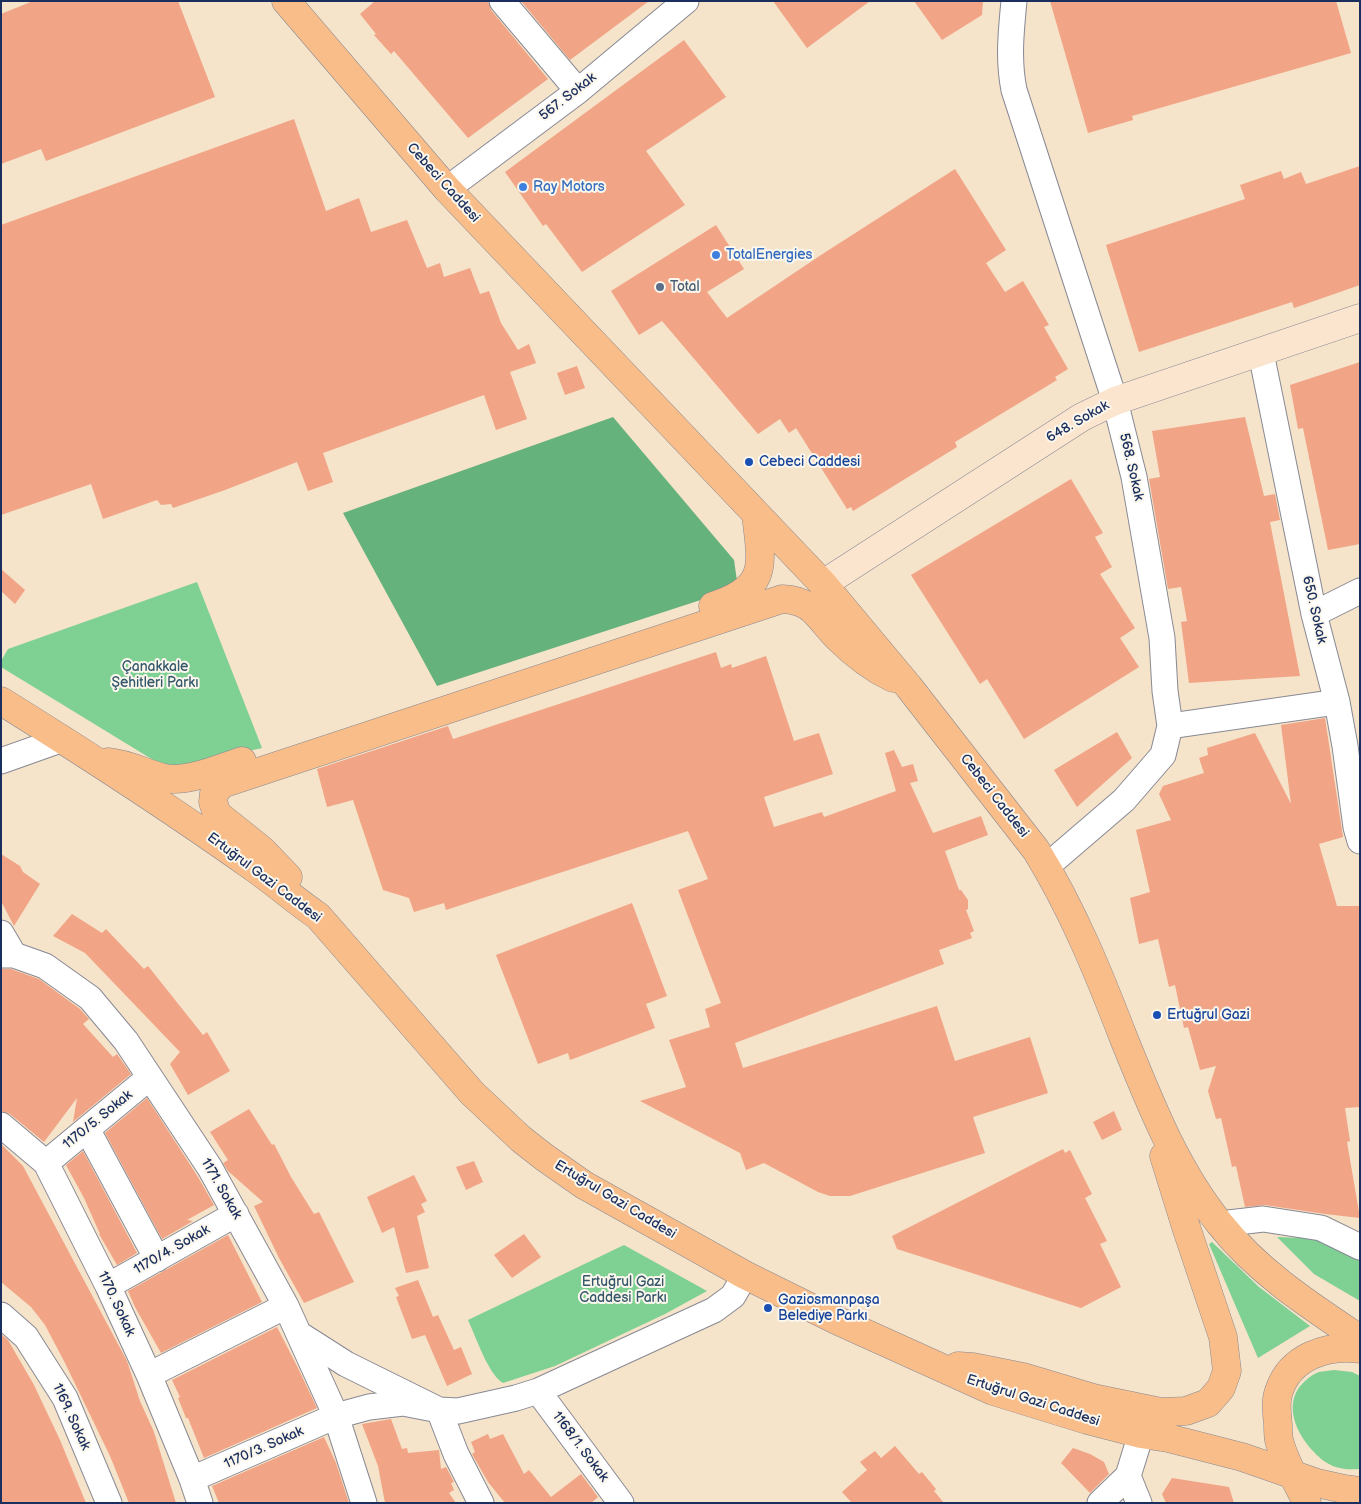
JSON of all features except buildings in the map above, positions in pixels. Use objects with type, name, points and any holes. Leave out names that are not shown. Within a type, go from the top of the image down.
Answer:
[{"type":"main road","name":"Cebeci Caddesi","points":[[286,1],[447,189],[823,584],[910,687],[1036,850],[1062,894],[1091,956],[1149,1102]]},
{"type":"main road","points":[[97,760],[123,763],[165,778],[187,778],[724,603],[741,594],[754,583],[757,575],[760,548],[756,515]]},
{"type":"main road","points":[[318,916],[292,881],[262,850],[217,814],[213,802],[214,792],[222,784],[782,599],[795,599],[804,603],[818,614],[836,636],[853,652],[878,671],[910,687]]},
{"type":"main road","name":"Ertuğrul Gazi Caddesi","points":[[1,700],[97,760],[259,871],[289,896],[318,916],[472,1093],[500,1122],[544,1158],[584,1185],[745,1275],[836,1320],[993,1391],[1087,1420],[1217,1450],[1294,1476],[1344,1489],[1360,1491]]},
{"type":"main road","points":[[1149,1102],[1200,1197],[1220,1224],[1249,1256],[1283,1286],[1305,1303],[1360,1339]]},
{"type":"main road","points":[[934,1365],[973,1367],[1094,1398],[1161,1412],[1186,1411],[1208,1403],[1221,1388],[1227,1371],[1223,1337],[1174,1190],[1149,1102]]},
{"type":"main road","points":[[1307,1503],[1279,1440],[1278,1392],[1287,1373],[1296,1364],[1320,1352],[1335,1349],[1360,1349]]},
{"type":"street","points":[[502,1],[578,91]]},
{"type":"street","name":"567. Sokak","points":[[447,189],[578,91],[686,1]]},
{"type":"street","name":"568. Sokak","points":[[1014,1],[1010,42],[1010,69],[1014,90],[1115,401],[1134,476],[1162,638],[1165,691],[1170,726],[1163,755],[1124,800],[1046,867]]},
{"type":"street","name":"648. Sokak","points":[[823,584],[1082,417],[1115,401],[1360,318]]},
{"type":"street","name":"650. Sokak","points":[[1261,353],[1314,614],[1345,746],[1356,827],[1360,841]]},
{"type":"street","points":[[1314,614],[1360,591]]},
{"type":"street","points":[[1170,726],[1336,702]]},
{"type":"street","points":[[1,761],[63,739]]},
{"type":"street","name":"1171. Sokak","points":[[1,933],[7,955],[45,966],[90,998],[126,1041],[210,1168],[286,1306],[299,1334],[336,1416],[364,1503]]},
{"type":"street","name":"1170/5. Sokak","points":[[46,1163],[150,1077]]},
{"type":"street","name":"1170. Sokak","points":[[1,1125],[46,1163],[108,1286],[149,1375],[200,1503]]},
{"type":"street","points":[[87,1129],[157,1259]]},
{"type":"street","name":"1170/4. Sokak","points":[[108,1286],[236,1214]]},
{"type":"street","points":[[1220,1224],[1263,1219],[1322,1228],[1360,1247]]},
{"type":"street","name":"1170/3. Sokak","points":[[192,1479],[336,1416],[369,1407],[403,1403],[439,1410],[458,1411],[538,1391],[714,1310],[733,1296],[745,1275]]},
{"type":"street","points":[[149,1375],[286,1306]]},
{"type":"street","name":"1169. Sokak","points":[[1,1315],[26,1337],[65,1398],[110,1503]]},
{"type":"street","points":[[299,1334],[346,1364],[439,1410],[456,1454],[481,1503]]},
{"type":"street","name":"1168/1. Sokak","points":[[538,1391],[621,1503]]},
{"type":"street","points":[[1100,1503],[1128,1476],[1141,1434]]},
{"type":"street","points":[[1128,1476],[1139,1503]]},
{"type":"green space","points":[[613,417],[734,560],[737,581],[719,594],[437,686],[343,513]]},
{"type":"green space","name":"Çanakkale Şehitleri Parkı","points":[[197,582],[262,748],[168,769],[1,667],[1,661],[8,649]]},
{"type":"green space","points":[[1277,1237],[1329,1239],[1360,1252],[1360,1301],[1314,1274]]},
{"type":"green space","points":[[1212,1242],[1259,1287],[1310,1326],[1258,1358],[1209,1244]]},
{"type":"green space","name":"Ertuğrul Gazi Caddesi Parkı","points":[[624,1245],[707,1291],[665,1314],[555,1366],[503,1383],[487,1364],[468,1320]]},
{"type":"green space","points":[[1334,1370],[1352,1372],[1360,1376],[1360,1469],[1337,1467],[1322,1460],[1302,1437],[1294,1419],[1293,1400],[1303,1383],[1317,1373]]},
{"type":"place","name":"Ray Motors","points":[[523,187]]},
{"type":"place","name":"TotalEnergies","points":[[716,255]]},
{"type":"place","name":"Total","points":[[660,287]]},
{"type":"place","name":"Cebeci Caddesi","points":[[749,462]]},
{"type":"place","name":"Ertuğrul Gazi","points":[[1157,1015]]},
{"type":"place","name":"Gaziosmanpaşa Belediye Parkı","points":[[768,1308]]}]
